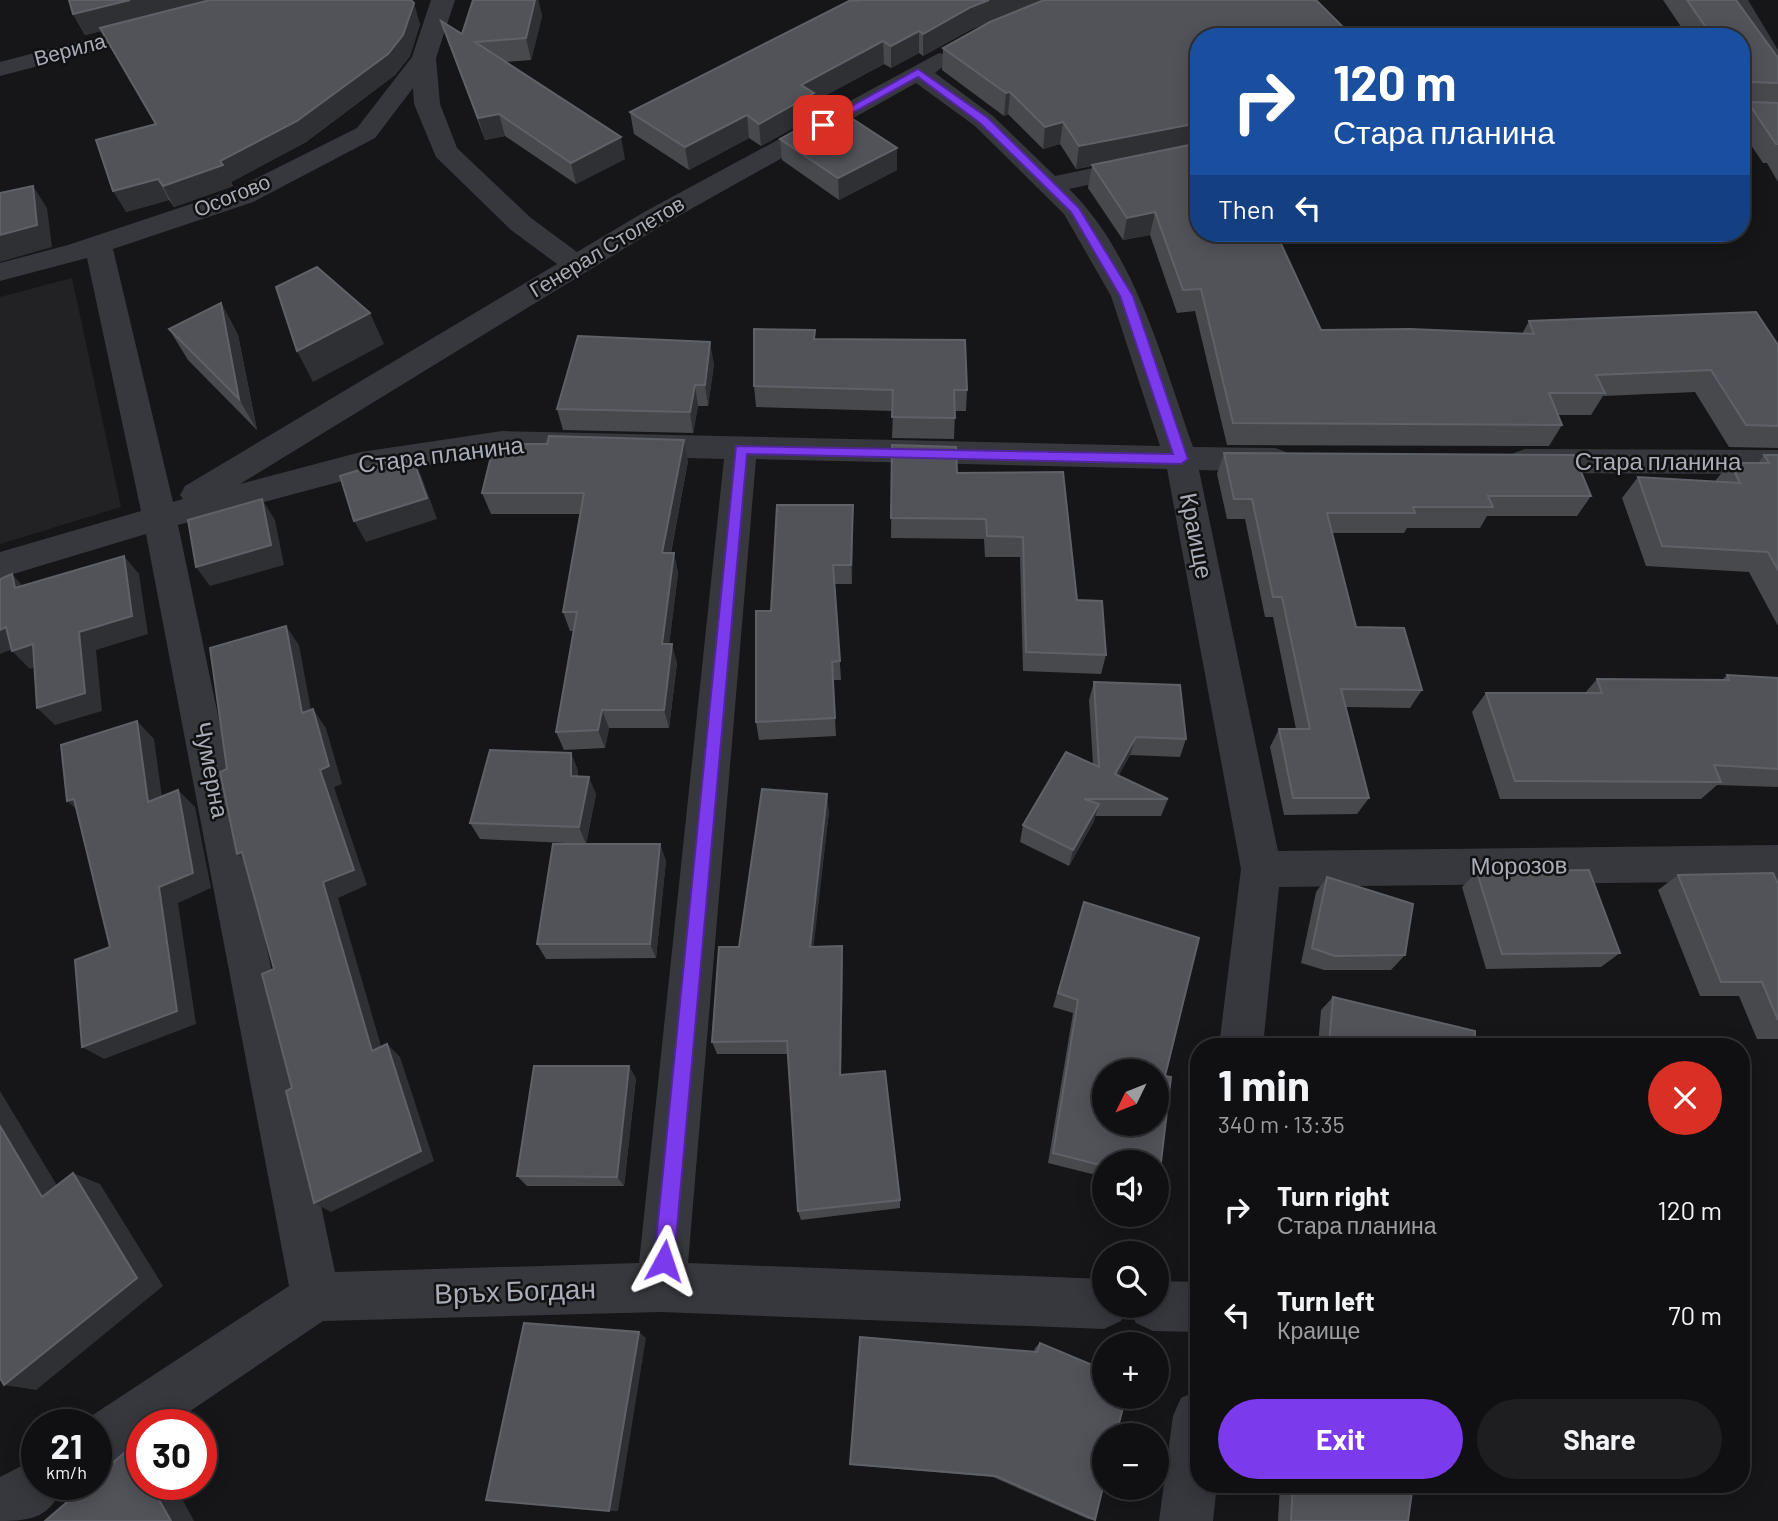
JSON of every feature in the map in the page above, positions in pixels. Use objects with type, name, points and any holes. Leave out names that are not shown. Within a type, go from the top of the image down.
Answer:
[{"type":"street","points":[[443,0],[424,58],[427,104],[445,151],[521,224],[576,265]]},
{"type":"street","points":[[1736,0],[1778,70]]},
{"type":"street","name":"Верила","points":[[0,69],[184,21]]},
{"type":"street","name":"Генерал Столетов","points":[[159,517],[656,216],[967,44]]},
{"type":"street","name":"Осогово","points":[[0,272],[98,244],[243,196],[366,133],[424,58]]},
{"type":"street","name":"Краище","points":[[918,72],[984,121],[1075,210],[1126,296],[1181,459],[1261,869],[1242,1038]]},
{"type":"street","points":[[1049,185],[1190,156]]},
{"type":"street","name":"Чумерна","points":[[98,244],[159,517],[316,1297]]},
{"type":"street","name":"Стара планина","points":[[0,565],[159,517],[361,464],[502,442],[1306,460]]},
{"type":"street","points":[[661,1287],[741,449]]},
{"type":"street","name":"Стара планина","points":[[1500,461],[1778,462]]},
{"type":"street","name":"Морозов","points":[[1261,869],[1778,863]]},
{"type":"street","name":"Връх Богдан","points":[[316,1297],[661,1287],[1092,1304]]},
{"type":"street","points":[[112,1433],[316,1297]]},
{"type":"street","points":[[1169,1306],[1190,1307]]},
{"type":"street","points":[[1186,1521],[1190,1489]]},
{"type":"street","points":[[0,1509],[21,1495]]},
{"type":"shaded area","points":[[72,278],[121,507],[0,544],[0,297]]},
{"type":"building","points":[[69,0],[130,0],[73,14]]},
{"type":"building","points":[[210,0],[411,0],[414,3],[403,35],[388,54],[297,121],[220,161],[223,165],[163,186],[158,179],[113,191],[96,140],[156,124],[100,28]]},
{"type":"building","points":[[473,0],[535,0],[526,38],[475,42],[621,137],[571,163],[499,114],[478,118],[441,21],[462,34]]},
{"type":"building","points":[[851,0],[989,0],[923,34],[919,31],[891,46],[883,41],[801,85],[814,93],[759,124],[747,115],[685,147],[630,112]]},
{"type":"building","points":[[1044,0],[1316,0],[1344,28],[1190,28],[1190,125],[1079,146],[1063,122],[1045,127],[1010,92],[1006,93],[943,48],[990,22]]},
{"type":"building","points":[[1687,0],[1736,0],[1778,58],[1778,83],[1751,82],[1751,102],[1778,103],[1778,144],[1750,105],[1750,28],[1706,28]]},
{"type":"building","points":[[836,108],[897,148],[838,178],[780,139]]},
{"type":"building","points":[[1190,145],[1190,242],[1280,242],[1321,330],[1410,329],[1534,334],[1529,321],[1756,312],[1778,345],[1778,426],[1746,425],[1711,370],[1596,375],[1605,393],[1549,393],[1562,425],[1233,423],[1201,289],[1183,290],[1155,212],[1127,218],[1092,165]]},
{"type":"building","points":[[33,186],[37,225],[0,235],[0,193]]},
{"type":"building","points":[[317,267],[370,313],[297,351],[276,287]]},
{"type":"building","points":[[221,303],[239,399],[169,329]]},
{"type":"building","points":[[754,329],[815,330],[814,339],[965,340],[967,390],[954,390],[955,418],[892,417],[893,390],[754,386]]},
{"type":"building","points":[[578,336],[710,342],[705,385],[695,385],[690,412],[557,409]]},
{"type":"building","points":[[549,436],[684,440],[662,553],[674,553],[662,644],[672,644],[664,710],[602,710],[598,730],[556,732],[577,612],[563,612],[584,493],[482,493],[494,444],[547,444]]},
{"type":"building","points":[[892,445],[956,447],[957,473],[1063,472],[1077,600],[1102,601],[1106,655],[1026,652],[1023,537],[987,536],[986,519],[891,518]]},
{"type":"building","points":[[1224,453],[1574,455],[1591,496],[1488,496],[1493,507],[1413,507],[1415,513],[1327,513],[1356,627],[1404,628],[1422,690],[1341,689],[1369,798],[1293,798],[1279,729],[1310,729],[1282,597],[1273,597],[1252,499],[1234,499]]},
{"type":"building","points":[[411,454],[427,498],[354,521],[340,476]]},
{"type":"building","points":[[1764,455],[1778,455],[1778,570],[1768,552],[1662,546],[1638,477],[1740,483],[1730,463],[1769,463]]},
{"type":"building","points":[[262,499],[271,545],[196,567],[188,520]]},
{"type":"building","points":[[777,505],[853,505],[851,565],[833,565],[840,661],[832,662],[835,718],[756,722],[756,611],[771,611]]},
{"type":"building","points":[[124,556],[132,616],[79,632],[85,693],[37,708],[33,644],[12,651],[6,627],[0,630],[0,579],[12,574],[15,588]]},
{"type":"building","points":[[286,626],[302,713],[313,709],[329,766],[320,770],[354,870],[323,882],[372,1051],[387,1044],[421,1151],[314,1203],[286,1091],[292,1088],[262,974],[274,969],[242,852],[237,854],[220,772],[227,769],[210,648]]},
{"type":"building","points":[[1727,675],[1778,678],[1778,769],[1714,765],[1721,782],[1515,781],[1486,693],[1602,693],[1597,679],[1729,680]]},
{"type":"building","points":[[1094,682],[1180,685],[1186,739],[1136,737],[1115,774],[1168,799],[1084,799],[1099,804],[1073,850],[1023,825],[1066,752],[1099,767]]},
{"type":"building","points":[[137,721],[148,802],[178,790],[193,873],[159,887],[177,1011],[82,1047],[75,960],[110,947],[74,799],[67,801],[61,745]]},
{"type":"building","points":[[490,750],[571,753],[571,776],[589,777],[579,827],[470,823]]},
{"type":"building","points":[[762,789],[827,794],[810,947],[842,946],[840,1075],[885,1071],[900,1200],[798,1211],[787,1041],[712,1042],[719,947],[739,947]]},
{"type":"building","points":[[553,844],[660,844],[650,944],[537,944]]},
{"type":"building","points":[[1589,870],[1620,953],[1502,954],[1477,872]]},
{"type":"building","points":[[1773,873],[1778,884],[1778,1020],[1762,982],[1721,982],[1678,875]]},
{"type":"building","points":[[1327,877],[1413,904],[1405,955],[1335,956],[1312,948]]},
{"type":"building","points":[[1084,902],[1199,938],[1169,1060],[1092,1059],[1092,1136],[1164,1136],[1162,1150],[1092,1150],[1092,1163],[1053,1153],[1078,1000],[1058,993]]},
{"type":"building","points":[[1333,997],[1475,1031],[1475,1038],[1330,1038]]},
{"type":"building","points":[[534,1066],[629,1066],[617,1177],[517,1176]]},
{"type":"building","points":[[0,1126],[42,1197],[73,1173],[137,1278],[4,1385],[0,1378]]},
{"type":"building","points":[[524,1323],[639,1332],[609,1511],[486,1500]]},
{"type":"building","points":[[860,1337],[1037,1352],[1040,1343],[1092,1365],[1092,1409],[1123,1409],[1119,1423],[1092,1423],[1092,1500],[1100,1500],[1095,1520],[996,1476],[850,1464]]},
{"type":"building","points":[[126,1451],[126,1500],[159,1500],[171,1521],[45,1521],[69,1500],[112,1500],[112,1463]]},
{"type":"building","points":[[1293,1493],[1412,1493],[1408,1521],[1291,1521]]},
{"type":"route","points":[[664,1261],[741,449],[1181,459],[1126,296],[1075,210],[984,121],[918,72],[823,125]]}]
